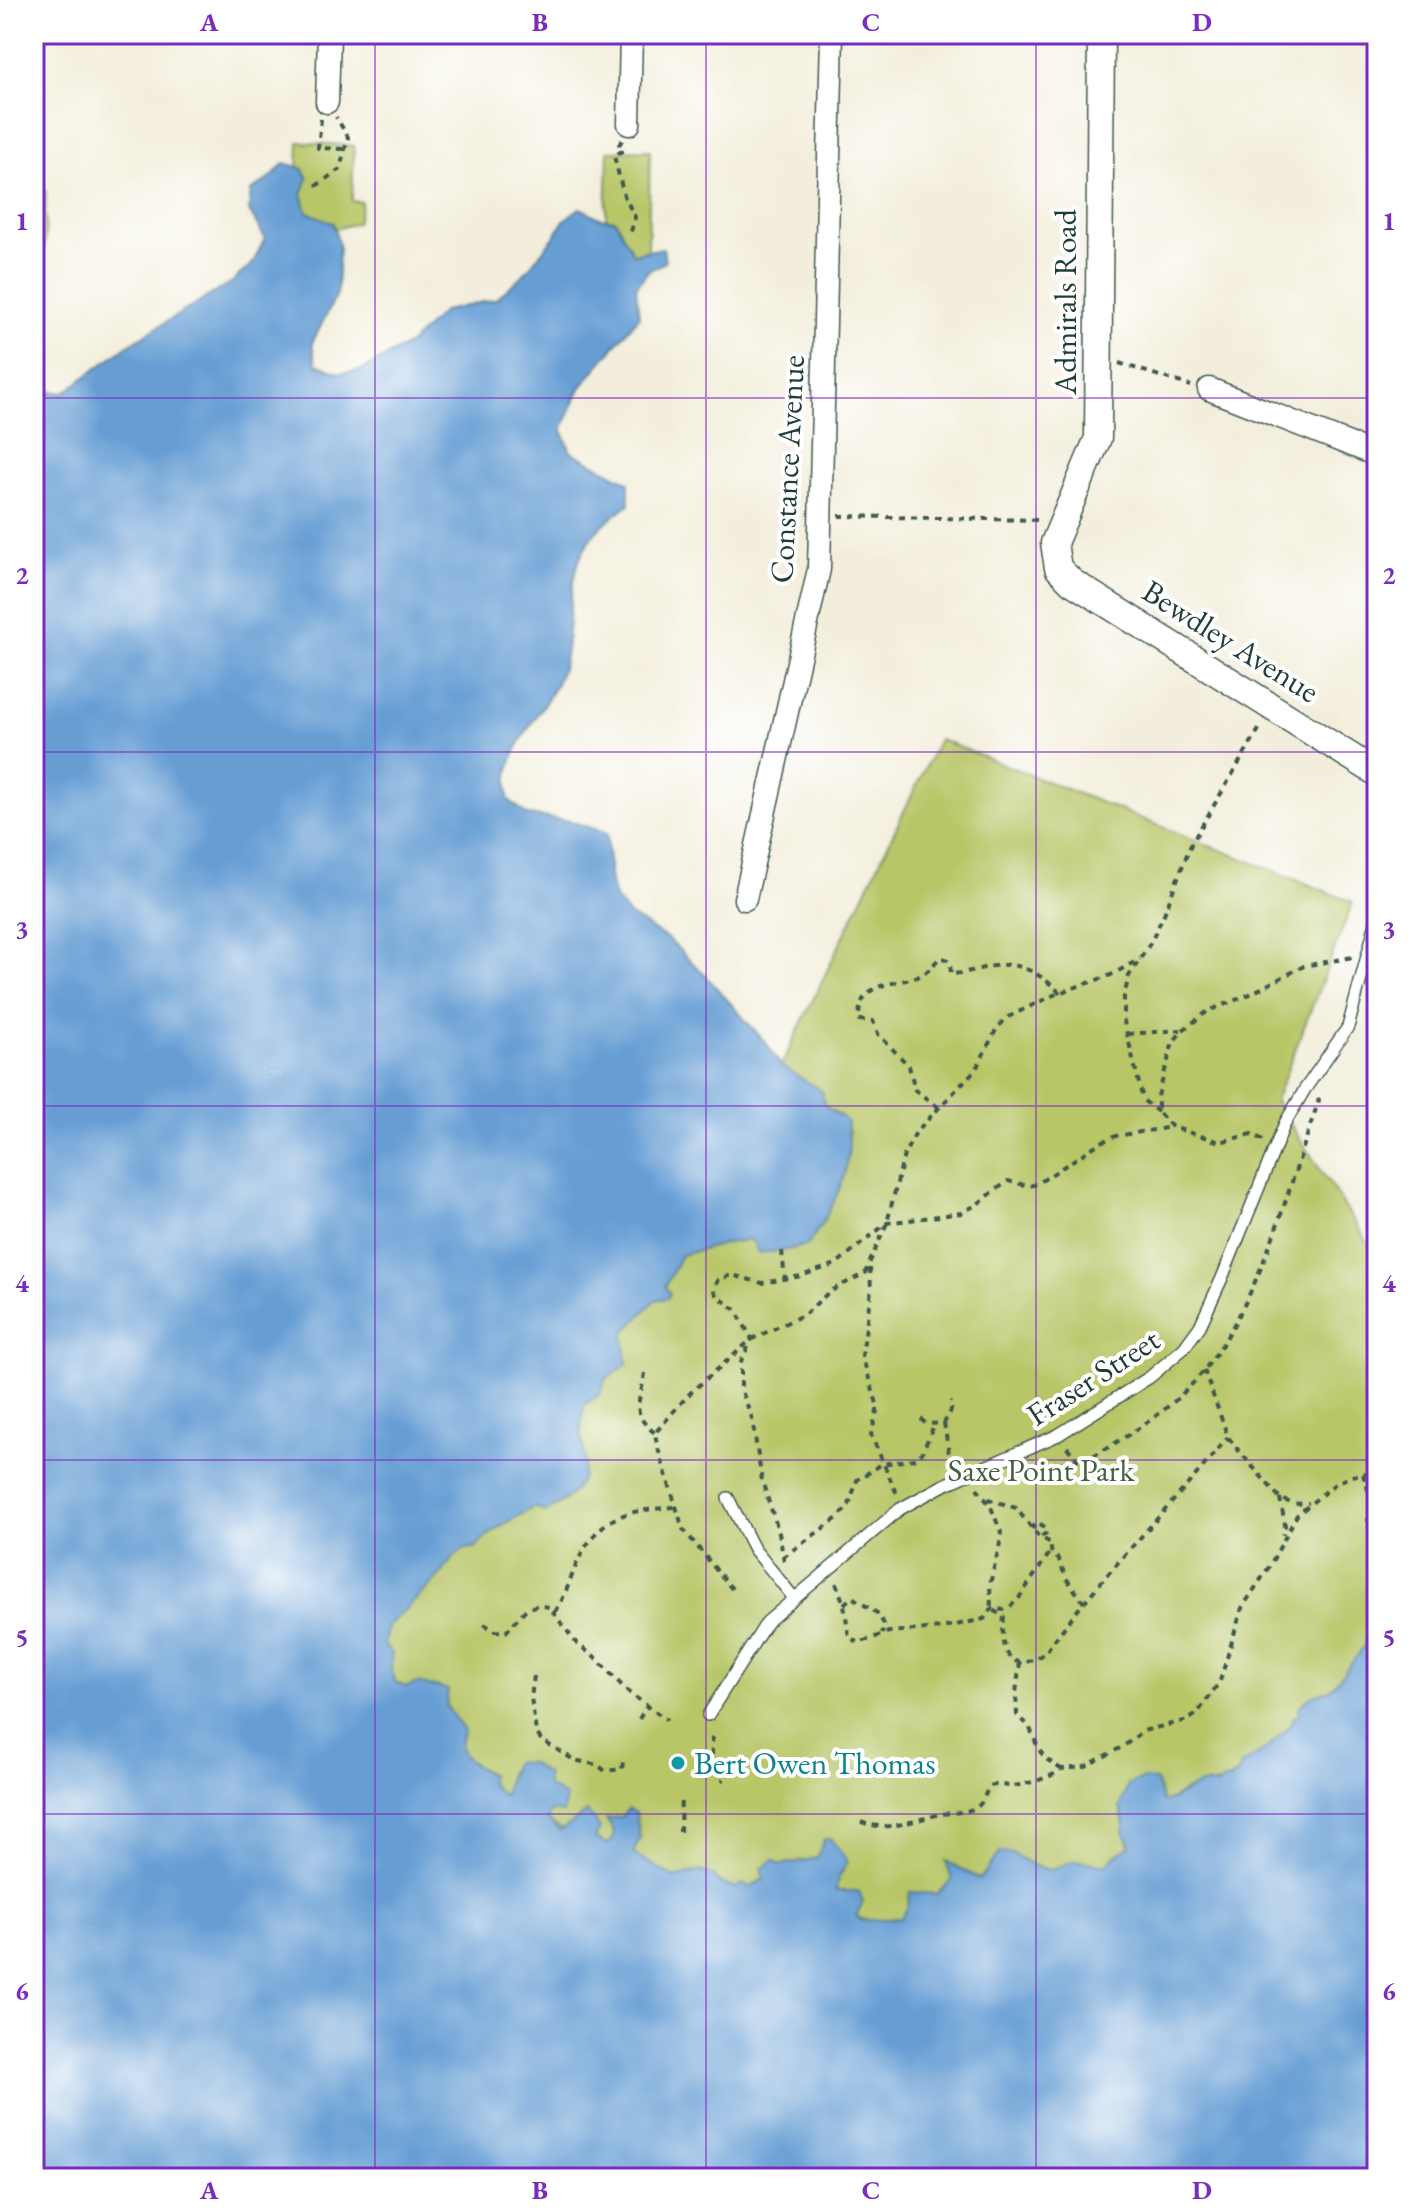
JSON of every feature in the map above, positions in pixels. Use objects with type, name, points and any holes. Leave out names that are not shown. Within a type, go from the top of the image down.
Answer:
[{"type":"street","points":[[327,102],[329,34]]},
{"type":"street","points":[[629,124],[631,34]]},
{"type":"street","name":"Constance Avenue","points":[[745,899],[819,569],[832,34]]},
{"type":"street","name":"Admirals Road","points":[[1055,560],[1054,543],[1061,520],[1098,438],[1101,34]]},
{"type":"street","points":[[1209,389],[1377,455]]},
{"type":"street","name":"Bewdley Avenue","points":[[1055,560],[1058,568],[1072,582],[1377,773]]},
{"type":"lane","name":"Fraser Street","points":[[708,1715],[767,1622],[903,1506],[1058,1435],[1150,1377],[1184,1348],[1200,1326],[1222,1278],[1275,1146],[1305,1089],[1348,1027],[1377,919]]},
{"type":"lane","points":[[728,1498],[754,1549],[794,1598]]},
{"type":"path","points":[[327,102],[318,125],[318,148],[345,149]]},
{"type":"path","points":[[316,186],[340,169],[348,137],[327,102]]},
{"type":"path","points":[[622,151],[614,156],[624,196],[635,217],[630,235]]},
{"type":"path","points":[[1099,357],[1181,384],[1209,389]]},
{"type":"path","points":[[821,515],[1061,520]]},
{"type":"path","points":[[1172,1127],[1143,1100],[1124,1022],[1124,996],[1129,976],[1158,928],[1191,844],[1272,707]]},
{"type":"path","points":[[1158,1112],[1158,1096],[1173,1042],[1208,1011],[1248,995],[1304,966],[1367,955]]},
{"type":"path","points":[[938,1107],[915,1090],[909,1066],[878,1034],[873,1021],[859,1020],[867,995],[885,983],[922,975],[940,958],[950,963],[951,974],[1007,964],[1036,974],[1060,993]]},
{"type":"path","points":[[655,1433],[688,1395],[752,1339],[805,1314],[829,1292],[865,1273],[887,1223],[904,1155],[916,1132],[976,1069],[997,1028],[1008,1017],[1060,993],[1097,981],[1140,959]]},
{"type":"path","points":[[1128,1034],[1183,1030]]},
{"type":"path","points":[[752,1339],[735,1309],[714,1291],[718,1279],[732,1275],[762,1283],[836,1264],[887,1223],[961,1213],[1008,1181],[1029,1186],[1037,1184],[1101,1142],[1116,1136],[1172,1127],[1220,1142],[1252,1134],[1275,1146]]},
{"type":"path","points":[[782,1251],[785,1279]]},
{"type":"path","points":[[870,1266],[871,1290],[862,1356],[878,1407],[871,1435],[903,1506]]},
{"type":"path","points":[[752,1339],[741,1361],[741,1389],[752,1418],[762,1481],[779,1533],[785,1564]]},
{"type":"path","points":[[1204,1370],[1228,1437],[1280,1498],[1293,1504],[1311,1503]]},
{"type":"path","points":[[645,1373],[636,1408],[638,1417],[655,1433],[683,1529],[732,1589]]},
{"type":"path","points":[[830,1567],[844,1604],[847,1632],[853,1641],[984,1619],[991,1609],[990,1584],[1002,1535],[986,1498],[949,1454],[944,1423],[951,1411],[951,1401]]},
{"type":"path","points":[[921,1419],[926,1424],[944,1423]]},
{"type":"path","points":[[783,1557],[839,1517],[849,1505],[857,1480],[882,1464],[915,1459],[922,1453],[934,1425]]},
{"type":"path","points":[[991,1609],[1004,1617],[1003,1649],[1008,1656],[1020,1661],[1036,1660],[1045,1653],[1092,1590],[1122,1561],[1138,1538],[1159,1520],[1228,1437]]},
{"type":"path","points":[[1020,1661],[1017,1715],[1029,1726],[1046,1759],[1061,1769],[1084,1767],[1124,1746],[1143,1731],[1188,1720],[1197,1714],[1220,1681],[1242,1608],[1297,1515],[1336,1483],[1377,1471]]},
{"type":"path","points":[[1362,1473],[1374,1508],[1368,1520],[1377,1534]]},
{"type":"path","points":[[986,1498],[1016,1508],[1032,1529],[1051,1543],[1051,1551],[1019,1598],[1007,1610],[991,1609]]},
{"type":"path","points":[[1280,1498],[1285,1525],[1282,1538]]},
{"type":"path","points":[[555,1612],[565,1596],[578,1561],[595,1533],[618,1515],[675,1507]]},
{"type":"path","points":[[1032,1529],[1037,1522],[1042,1524],[1046,1533],[1041,1537]]},
{"type":"path","points":[[1051,1551],[1084,1603]]},
{"type":"path","points":[[844,1604],[852,1597],[877,1613],[884,1624],[882,1634]]},
{"type":"path","points":[[484,1624],[499,1633],[506,1632],[526,1609],[544,1605],[555,1612],[577,1644],[594,1656],[628,1692],[667,1720]]},
{"type":"path","points":[[534,1676],[531,1698],[536,1732],[541,1740],[574,1760],[598,1765],[605,1771],[622,1769],[623,1762]]},
{"type":"path","points":[[639,1719],[647,1706]]},
{"type":"path","points":[[712,1737],[712,1756],[725,1771],[722,1781]]},
{"type":"path","points":[[861,1822],[876,1827],[891,1827],[941,1814],[961,1813],[979,1805],[991,1786],[997,1783],[1017,1786],[1056,1775],[1061,1769]]},
{"type":"path","points":[[680,1832],[681,1796]]},
{"type":"green space","points":[[299,142],[354,146],[352,201],[362,202],[357,223],[335,229],[333,223],[307,212],[302,194],[302,168],[298,167]]},
{"type":"green space","points":[[650,150],[648,250],[633,254],[615,220],[606,219],[608,151]]},
{"type":"green space","points":[[34,186],[46,191],[45,246],[34,258]]},
{"type":"green space","name":"Saxe Point Park","points":[[939,739],[1353,902],[1275,1101],[1377,1256],[1377,1507],[1361,1517],[1377,1546],[1377,1608],[1364,1648],[1330,1690],[1319,1693],[1294,1723],[1269,1747],[1240,1766],[1240,1771],[1224,1782],[1193,1787],[1162,1802],[1159,1788],[1120,1808],[1130,1847],[1113,1857],[1107,1865],[1075,1860],[1052,1870],[1034,1866],[1013,1854],[980,1879],[947,1862],[952,1880],[937,1894],[911,1892],[908,1907],[901,1918],[869,1920],[857,1916],[836,1891],[838,1877],[844,1870],[820,1851],[817,1858],[781,1865],[750,1888],[738,1889],[692,1872],[685,1876],[670,1876],[633,1853],[640,1838],[636,1813],[614,1832],[612,1841],[607,1844],[561,1829],[547,1819],[556,1793],[510,1770],[504,1796],[489,1783],[490,1774],[470,1762],[462,1752],[460,1746],[464,1731],[452,1716],[438,1686],[428,1687],[418,1683],[406,1687],[396,1683],[391,1670],[391,1654],[384,1647],[387,1627],[438,1578],[454,1557],[465,1549],[477,1547],[497,1529],[535,1507],[545,1512],[576,1489],[585,1463],[581,1428],[584,1405],[600,1394],[605,1380],[627,1364],[624,1333],[655,1300],[667,1298],[670,1294],[665,1287],[681,1255],[752,1240],[845,1171],[849,1132],[846,1120],[824,1105],[822,1091],[781,1066]]},
{"type":"water","points":[[284,163],[302,168],[308,178],[302,194],[307,212],[333,223],[339,245],[337,294],[312,343],[316,364],[340,373],[362,370],[408,345],[444,311],[496,299],[524,274],[564,220],[580,208],[600,218],[615,220],[633,254],[663,248],[665,262],[648,271],[636,287],[639,317],[580,388],[562,430],[571,452],[629,482],[629,504],[595,534],[579,560],[572,590],[563,665],[558,680],[512,760],[508,799],[527,815],[570,821],[607,833],[610,882],[616,900],[629,915],[668,939],[706,976],[767,1044],[781,1066],[822,1091],[824,1105],[846,1120],[849,1137],[846,1170],[834,1202],[808,1245],[758,1253],[752,1240],[681,1255],[665,1286],[670,1294],[667,1298],[655,1300],[624,1333],[627,1364],[605,1380],[600,1394],[584,1405],[581,1429],[585,1463],[576,1489],[545,1512],[535,1507],[497,1529],[477,1547],[465,1549],[454,1557],[438,1578],[387,1627],[384,1646],[392,1653],[391,1670],[396,1683],[406,1687],[418,1683],[448,1690],[446,1706],[464,1731],[460,1746],[465,1758],[490,1775],[490,1783],[504,1796],[514,1762],[530,1763],[547,1774],[547,1786],[566,1797],[563,1813],[551,1811],[547,1819],[560,1831],[587,1812],[600,1829],[595,1838],[607,1844],[612,1841],[614,1832],[606,1819],[621,1817],[628,1809],[636,1813],[640,1838],[633,1853],[675,1878],[700,1871],[715,1876],[716,1882],[738,1888],[742,1884],[750,1888],[764,1879],[761,1869],[774,1860],[781,1865],[817,1858],[824,1839],[831,1839],[848,1862],[838,1877],[836,1891],[859,1891],[863,1902],[856,1916],[863,1921],[901,1918],[908,1907],[910,1892],[937,1894],[952,1880],[946,1861],[980,1879],[1000,1852],[1052,1870],[1075,1860],[1107,1865],[1130,1846],[1123,1832],[1125,1821],[1120,1808],[1128,1784],[1143,1779],[1156,1781],[1163,1802],[1193,1787],[1216,1786],[1224,1780],[1231,1780],[1240,1771],[1240,1766],[1269,1747],[1293,1723],[1299,1707],[1311,1696],[1330,1690],[1363,1648],[1377,1608],[1377,2178],[34,2178],[34,384],[39,390],[64,393],[125,347],[232,282],[253,263],[265,238],[249,211],[251,191],[273,176]]},
{"type":"place","name":"Bert Owen Thomas","points":[[678,1763]]}]
